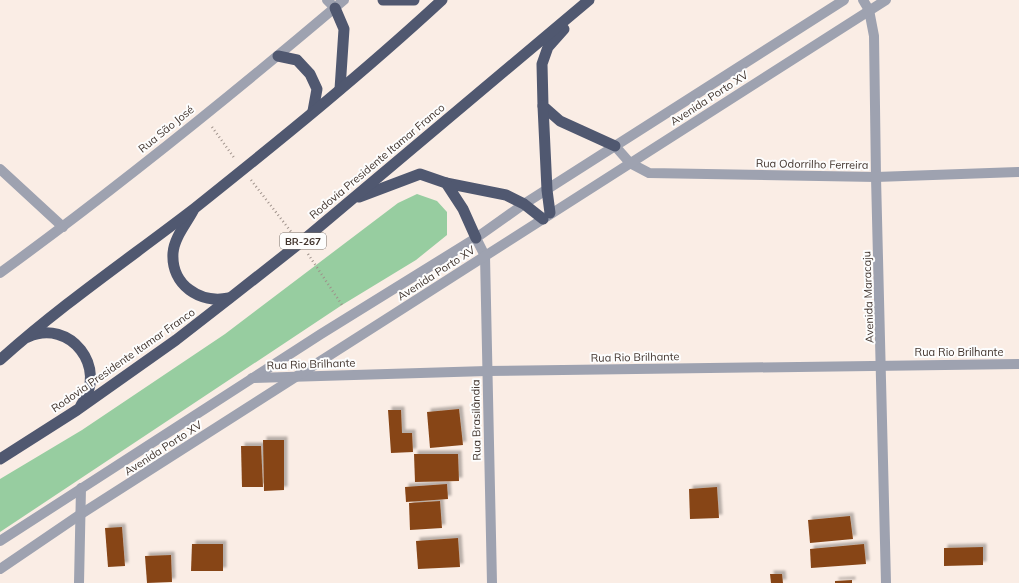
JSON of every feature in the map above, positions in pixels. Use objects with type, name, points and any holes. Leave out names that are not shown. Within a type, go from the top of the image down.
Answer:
[{"type":"highway","points":[[383,0],[414,0]]},
{"type":"highway","points":[[0,360],[46,320],[195,207],[242,169],[389,49],[442,0]]},
{"type":"highway","points":[[351,200],[420,174],[446,183],[506,195],[547,216],[542,64],[548,47],[589,0]]},
{"type":"highway","name":"Rodovia Presidente Itamar Franco","points":[[0,459],[77,410],[176,340],[230,298],[300,243],[589,0]]},
{"type":"highway","points":[[331,4],[344,29],[340,89]]},
{"type":"highway","points":[[278,56],[297,60],[310,74],[317,89],[314,110]]},
{"type":"highway","points":[[543,106],[560,121],[615,146]]},
{"type":"highway","points":[[446,183],[463,209],[476,238]]},
{"type":"highway","points":[[195,207],[177,238],[173,253],[174,267],[180,281],[190,292],[203,298],[218,301],[230,298]]},
{"type":"highway","points":[[22,340],[35,334],[50,333],[64,336],[76,344],[86,356],[91,370],[91,384],[86,398],[77,410]]},
{"type":"street","name":"Rua São José","points":[[0,273],[63,227],[278,56],[331,4],[344,0]]},
{"type":"street","name":"Avenida Porto XV","points":[[0,541],[252,378],[476,238],[524,204],[844,0]]},
{"type":"street","points":[[863,0],[869,10]]},
{"type":"street","name":"Avenida Porto XV","points":[[0,569],[81,514],[886,0]]},
{"type":"street","name":"Avenida Maracaju","points":[[869,10],[874,36],[886,583]]},
{"type":"street","name":"Rua Odorrilho Ferreira","points":[[615,146],[630,163],[648,173],[876,177],[1019,172]]},
{"type":"street","points":[[0,170],[63,227]]},
{"type":"street","points":[[476,238],[485,256]]},
{"type":"street","name":"Rua Brasilândia","points":[[485,256],[492,583]]},
{"type":"street","name":"Rua Rio Brilhante","points":[[252,378],[487,371],[1019,364]]},
{"type":"street","points":[[79,583],[82,488]]},
{"type":"path","points":[[204,115],[242,169],[300,243],[342,305],[351,315]]},
{"type":"green space","points":[[417,194],[437,201],[447,212],[447,235],[416,260],[342,305],[0,532],[0,479],[82,430],[225,334],[398,203]]},
{"type":"building","points":[[459,409],[463,445],[430,448],[427,412]]},
{"type":"building","points":[[388,410],[401,410],[402,433],[412,433],[413,452],[391,453]]},
{"type":"building","points":[[263,440],[284,440],[284,490],[264,491]]},
{"type":"building","points":[[241,446],[261,446],[263,487],[242,487]]},
{"type":"building","points":[[414,454],[458,454],[459,481],[415,482]]},
{"type":"building","points":[[447,484],[448,499],[406,502],[405,487]]},
{"type":"building","points":[[717,487],[719,518],[690,519],[689,489]]},
{"type":"building","points":[[440,501],[442,528],[410,530],[409,503]]},
{"type":"building","points":[[850,516],[853,539],[810,543],[808,520]]},
{"type":"building","points":[[122,527],[125,566],[108,567],[105,528]]},
{"type":"building","points":[[458,538],[460,567],[418,569],[416,541]]},
{"type":"building","points":[[192,544],[223,544],[223,571],[191,571]]},
{"type":"building","points":[[864,544],[866,564],[811,568],[810,549]]},
{"type":"building","points":[[983,547],[983,565],[944,566],[944,548]]},
{"type":"building","points":[[171,555],[172,582],[147,583],[145,556]]},
{"type":"building","points":[[770,574],[782,574],[783,583],[771,583]]},
{"type":"building","points":[[852,580],[852,583],[835,583],[835,581]]}]
